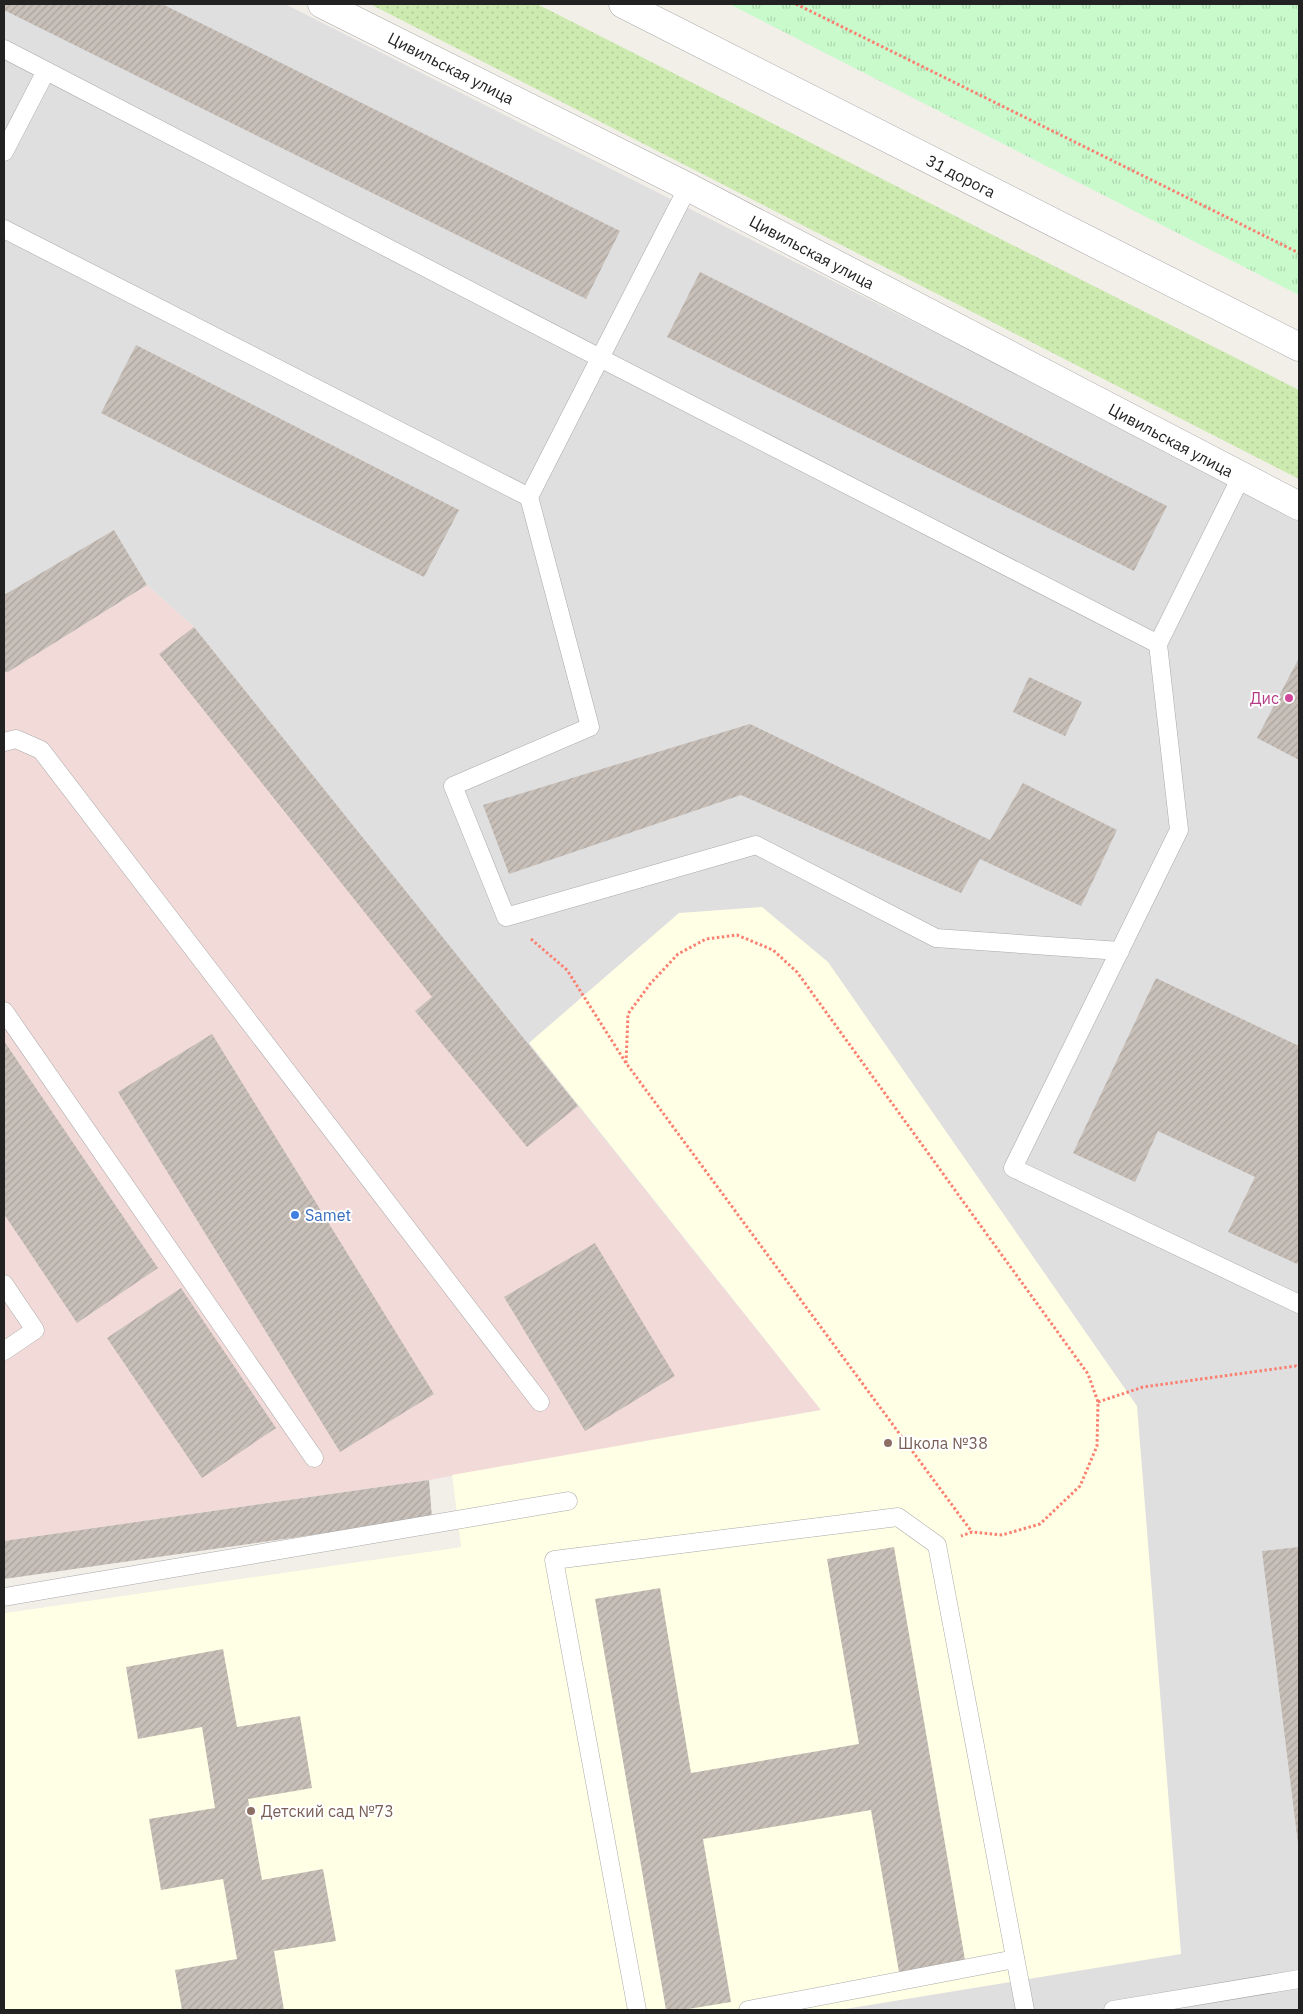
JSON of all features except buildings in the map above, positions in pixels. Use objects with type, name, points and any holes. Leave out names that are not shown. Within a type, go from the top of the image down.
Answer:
[{"type":"street","name":"Цивильская улица","points":[[322,4],[688,187],[1299,506]]},
{"type":"street","name":"31 дорога","points":[[623,4],[1299,347]]},
{"type":"lane","points":[[4,49],[600,358],[1158,644]]},
{"type":"lane","points":[[4,152],[46,71]]},
{"type":"lane","points":[[688,187],[529,497],[590,727],[453,786],[506,917],[756,845],[936,938],[1120,951]]},
{"type":"lane","points":[[4,228],[529,497]]},
{"type":"lane","points":[[1242,477],[1158,644],[1179,830],[1013,1168],[1299,1304]]},
{"type":"lane","points":[[4,742],[16,739],[41,750],[540,1402]]},
{"type":"lane","points":[[4,1011],[314,1458]]},
{"type":"lane","points":[[4,1284],[35,1330],[4,1351]]},
{"type":"lane","points":[[4,1597],[568,1501]]},
{"type":"lane","points":[[637,2010],[554,1560],[898,1517],[937,1545],[1025,2010]]},
{"type":"lane","points":[[748,2010],[1015,1959]]},
{"type":"lane","points":[[1113,2010],[1299,1979]]},
{"type":"path","points":[[796,4],[1299,253]]},
{"type":"path","points":[[506,917],[567,970],[626,1063],[972,1532],[1002,1535],[1040,1524],[1080,1486],[1097,1446],[1098,1402],[1088,1374],[797,972],[773,950],[737,936],[706,939],[678,954],[650,984],[628,1014],[626,1063]]},
{"type":"path","points":[[1098,1402],[1143,1387],[1296,1366],[1299,1368]]},
{"type":"shaded area","points":[[4,4],[285,4],[1299,517],[1299,2010],[4,2010],[4,1613],[461,1547],[452,1475],[821,1410],[194,627],[147,585],[114,530],[4,595]]},
{"type":"shaded area","points":[[147,585],[194,627],[821,1410],[429,1480],[4,1541],[4,672],[8,672]]},
{"type":"shaded area","name":"Школа №38","points":[[762,907],[828,962],[1137,1406],[1181,1954],[839,2010],[4,2010],[4,1613],[461,1547],[452,1475],[821,1410],[529,1043],[679,913]]},
{"type":"green space","points":[[370,4],[537,4],[1299,390],[1299,479]]},
{"type":"green space","points":[[729,4],[1299,4],[1299,295]]},
{"type":"place","name":"Дис","points":[[1289,698]]},
{"type":"place","name":"Samet","points":[[295,1215]]},
{"type":"place","name":"Школа №38","points":[[888,1443]]},
{"type":"place","name":"Детский сад №73","points":[[251,1811]]}]
